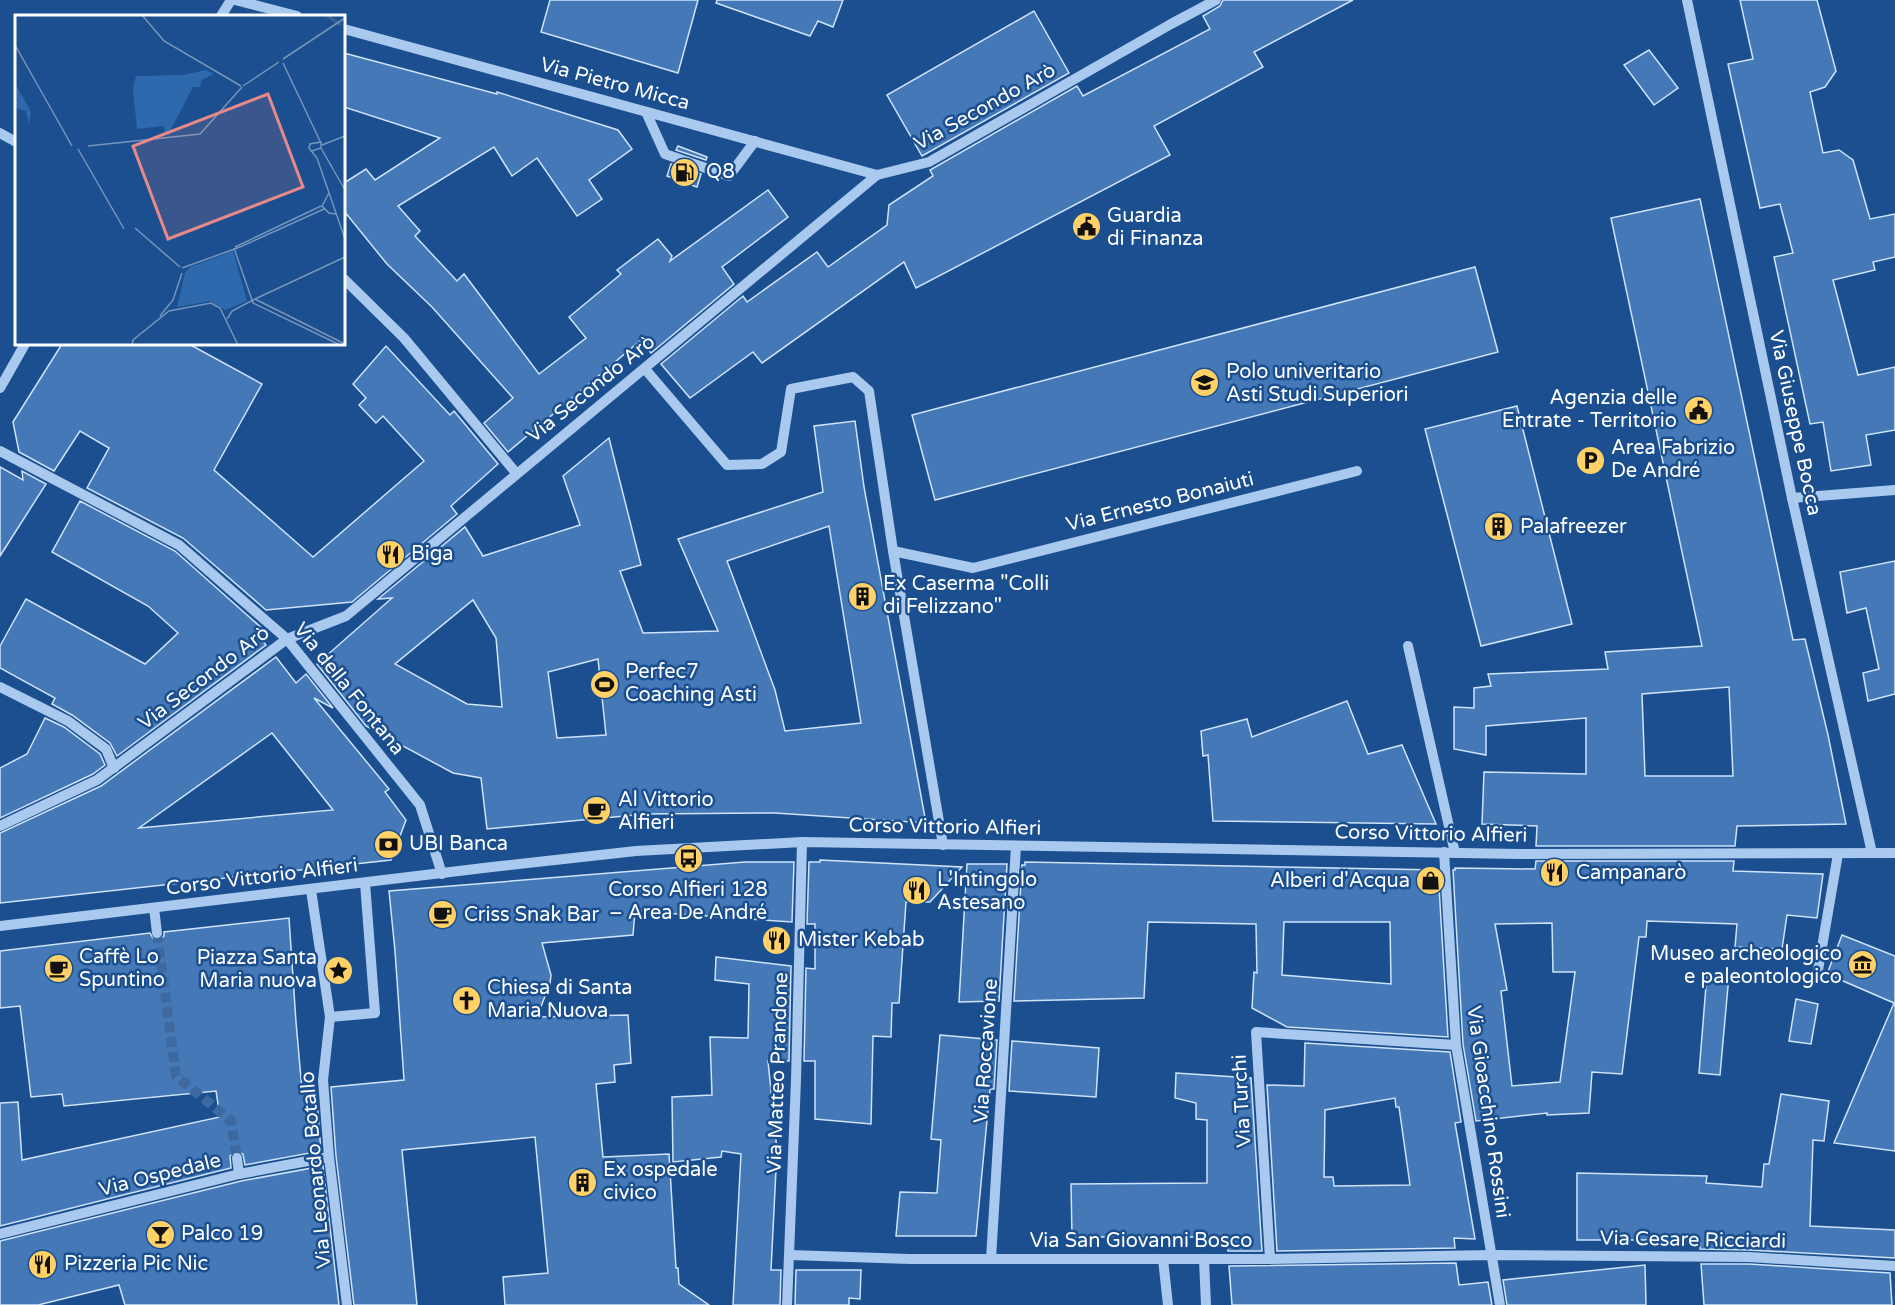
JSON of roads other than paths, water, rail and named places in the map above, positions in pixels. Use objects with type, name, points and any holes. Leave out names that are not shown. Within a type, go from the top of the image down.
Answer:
[{"type":"street","points":[[222,15],[233,0],[293,15]]},
{"type":"street","name":"Via Secondo Arò","points":[[0,826],[97,780],[287,639],[346,616],[877,175],[929,162],[1216,0]]},
{"type":"street","name":"Via Giuseppe Bocca","points":[[1687,0],[1792,498],[1872,853]]},
{"type":"street","name":"Via Pietro Micca","points":[[345,29],[877,175]]},
{"type":"street","points":[[646,112],[665,154],[729,176],[755,141]]},
{"type":"street","points":[[0,133],[15,141]]},
{"type":"street","points":[[345,280],[404,338],[516,473]]},
{"type":"street","points":[[0,388],[24,345]]},
{"type":"street","points":[[645,369],[727,465],[762,464],[781,452],[791,389],[853,378],[869,391],[893,551],[943,845]]},
{"type":"street","name":"Via della Fontana","points":[[0,451],[179,545],[287,639],[420,806],[442,874]]},
{"type":"street","name":"Via Ernesto Bonaiuti","points":[[893,551],[973,568],[1357,471]]},
{"type":"street","points":[[1792,498],[1895,490]]},
{"type":"street","name":"Via Gioacchino Rossini","points":[[1408,646],[1449,853],[1456,1045],[1500,1305]]},
{"type":"street","points":[[0,687],[68,720],[106,749],[114,768]]},
{"type":"street","name":"Corso Vittorio Alfieri","points":[[0,927],[636,851],[802,842],[1449,853],[1895,853]]},
{"type":"street","name":"Via Matteo Prandone","points":[[787,1305],[796,1091],[802,842]]},
{"type":"street","name":"Via Roccavione","points":[[991,1259],[1016,846]]},
{"type":"street","points":[[1817,976],[1838,854]]},
{"type":"street","points":[[330,1017],[375,1013],[365,883]]},
{"type":"street","name":"Via Leonardo Botallo","points":[[311,890],[330,1017],[323,1080],[329,1157],[347,1305]]},
{"type":"street","points":[[154,908],[157,933]]},
{"type":"street","name":"Via Turchi","points":[[1270,1259],[1256,1032],[1456,1045]]},
{"type":"street","name":"Via Ospedale","points":[[0,1234],[239,1174],[329,1157]]},
{"type":"street","points":[[237,1158],[239,1174]]},
{"type":"street","name":"Via San Giovanni Bosco","points":[[790,1255],[910,1259],[1204,1260],[1491,1255]]},
{"type":"street","name":"Via Cesare Ricciardi","points":[[1491,1255],[1749,1257],[1895,1266]]},
{"type":"street","points":[[1163,1259],[1168,1305]]},
{"type":"street","points":[[1204,1260],[1206,1305]]},
{"type":"tunnel","points":[[157,933],[176,1076],[231,1121],[237,1158]]},
{"type":"place","name":"Q8","points":[[685,172]]},
{"type":"place","name":"Guardia di Finanza","points":[[1086,227]]},
{"type":"place","name":"Polo univeritario Asti Studi Superiori","points":[[1205,383]]},
{"type":"place","name":"Agenzia delle Entrate - Territorio","points":[[1698,410]]},
{"type":"place","name":"Area Fabrizio De André","points":[[1590,460]]},
{"type":"place","name":"Palafreezer","points":[[1499,527]]},
{"type":"place","name":"Biga","points":[[390,554]]},
{"type":"place","name":"Ex Caserma \"Colli di Felizzano\"","points":[[862,596]]},
{"type":"place","name":"Perfec7 Coaching Asti","points":[[604,684]]},
{"type":"place","name":"Al Vittorio Alfieri","points":[[597,811]]},
{"type":"place","name":"UBI Banca","points":[[388,844]]},
{"type":"place","name":"Corso Alfieri 128 – Area De André","points":[[688,859]]},
{"type":"place","name":"Campanarò","points":[[1555,873]]},
{"type":"place","name":"Alberi d'Acqua","points":[[1431,881]]},
{"type":"place","name":"L'Intingolo Astesano","points":[[916,891]]},
{"type":"place","name":"Criss Snak Bar","points":[[443,915]]},
{"type":"place","name":"Mister Kebab","points":[[777,940]]},
{"type":"place","name":"Museo archeologico e paleontologico","points":[[1863,965]]},
{"type":"place","name":"Caffè Lo Spuntino","points":[[58,968]]},
{"type":"place","name":"Piazza Santa Maria nuova","points":[[338,970]]},
{"type":"place","name":"Chiesa di Santa Maria Nuova","points":[[466,1000]]},
{"type":"place","name":"Ex ospedale civico","points":[[582,1182]]},
{"type":"place","name":"Palco 19","points":[[160,1234]]},
{"type":"place","name":"Pizzeria Pic Nic","points":[[43,1264]]}]
